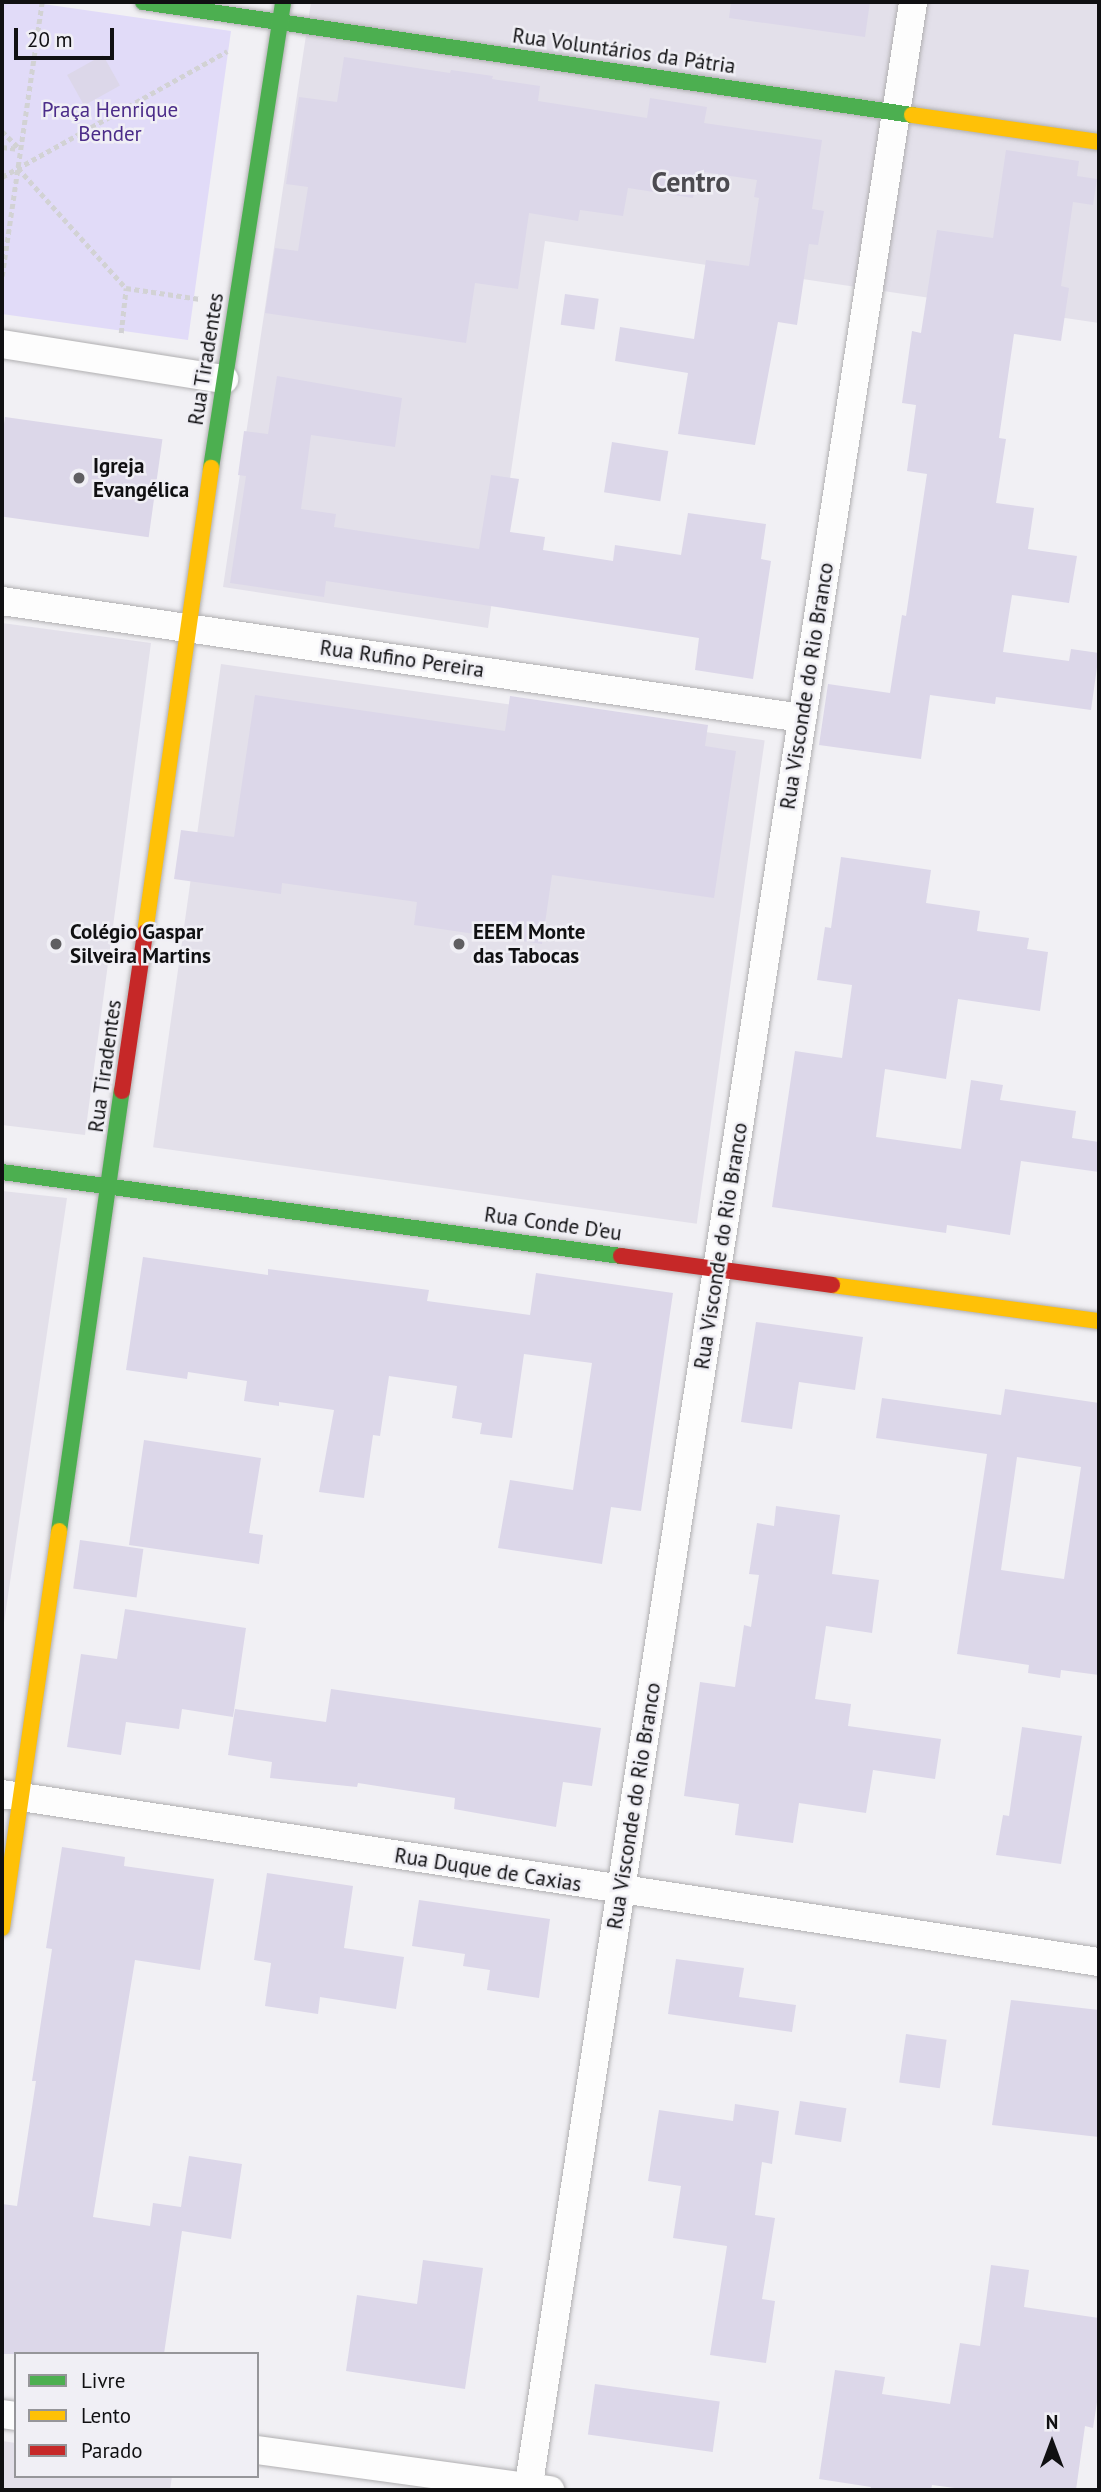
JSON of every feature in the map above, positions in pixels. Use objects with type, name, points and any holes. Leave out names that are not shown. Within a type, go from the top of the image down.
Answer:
[{"type":"main road","name":"Rua Voluntários da Pátria","points":[[143,2],[1099,142]]},
{"type":"main road","name":"Rua Tiradentes","points":[[2,1928],[12,1795],[109,1186],[224,379],[283,2]]},
{"type":"main road","name":"Rua Conde D'eu","points":[[2,1172],[1099,1321]]},
{"type":"street","name":"Rua Visconde do Rio Branco","points":[[535,2489],[621,1891],[913,2]]},
{"type":"street","points":[[2,344],[224,379]]},
{"type":"street","name":"Rua Rufino Pereira","points":[[2,601],[802,718]]},
{"type":"street","name":"Rua Duque de Caxias","points":[[12,1795],[621,1891],[1099,1962]]},
{"type":"street","points":[[259,2450],[535,2489]]},
{"type":"path","points":[[2,276],[42,2]]},
{"type":"path","points":[[2,177],[233,48]]},
{"type":"path","points":[[2,131],[20,149]]},
{"type":"path","points":[[2,147],[20,149]]},
{"type":"path","points":[[18,168],[126,288],[236,304]]},
{"type":"path","points":[[118,362],[126,288]]},
{"type":"shaded area","points":[[311,2],[1099,2],[1099,323],[545,241],[488,628],[223,587]]},
{"type":"shaded area","name":"Colégio Gaspar Silveira Martins","points":[[2,623],[151,643],[85,1135],[2,1125]]},
{"type":"shaded area","name":"EEEM Monte das Tabocas","points":[[221,664],[765,740],[697,1224],[153,1147]]},
{"type":"shaded area","points":[[2,1191],[67,1198],[2,1636]]},
{"type":"shaded area","points":[[2,2441],[14,2443],[14,2478],[172,2478],[170,2490],[2,2490]]},
{"type":"green space","name":"Praça Henrique Bender","points":[[2,2],[29,2],[231,31],[188,340],[2,314]]},
{"type":"building","points":[[731,2],[870,2],[865,37],[729,18]]},
{"type":"building","points":[[103,55],[120,86],[84,105],[67,75]]},
{"type":"building","points":[[344,57],[450,73],[451,70],[493,76],[492,79],[540,86],[538,101],[647,118],[650,98],[707,107],[704,123],[822,140],[812,209],[824,211],[818,245],[809,244],[797,325],[778,322],[755,445],[678,434],[688,373],[615,361],[620,327],[694,339],[706,260],[749,266],[759,198],[754,197],[757,180],[697,171],[693,198],[628,188],[623,216],[580,210],[578,221],[529,213],[518,289],[475,283],[466,343],[265,313],[275,248],[298,251],[308,187],[286,184],[299,97],[337,102]]},
{"type":"building","points":[[1006,150],[1079,161],[1077,176],[1097,179],[1093,205],[1073,202],[1061,286],[1069,288],[1061,341],[1014,334],[999,438],[1006,439],[996,503],[1034,508],[1028,549],[1077,556],[1069,603],[1012,595],[1003,652],[1069,661],[1071,649],[1099,653],[1091,710],[996,697],[995,704],[930,695],[921,759],[819,745],[828,684],[890,693],[902,615],[906,616],[927,474],[907,471],[916,405],[902,403],[912,331],[921,333],[937,230],[993,238]]},
{"type":"building","points":[[565,294],[599,299],[594,329],[561,325]]},
{"type":"building","points":[[277,376],[402,398],[395,447],[311,435],[301,509],[336,514],[334,527],[479,549],[491,475],[519,479],[510,532],[545,537],[543,550],[613,561],[615,545],[681,555],[688,513],[766,524],[761,559],[771,561],[753,679],[695,670],[699,638],[326,581],[324,597],[230,583],[246,476],[238,475],[244,431],[268,434]]},
{"type":"building","name":"Igreja Evangélica","points":[[5,417],[162,439],[149,537],[2,517],[2,438]]},
{"type":"building","points":[[612,442],[668,451],[660,501],[604,492]]},
{"type":"building","points":[[255,695],[505,731],[510,696],[708,725],[705,746],[736,751],[714,898],[552,875],[542,944],[414,925],[417,902],[282,883],[281,894],[174,879],[181,830],[234,837]]},
{"type":"building","points":[[841,857],[931,870],[926,903],[980,911],[977,931],[1029,938],[1027,949],[1048,952],[1040,1011],[958,999],[946,1079],[885,1069],[876,1137],[961,1149],[971,1080],[1003,1085],[1000,1100],[1076,1111],[1072,1138],[1099,1142],[1099,1172],[1021,1161],[1010,1235],[947,1225],[946,1233],[772,1207],[795,1051],[842,1058],[852,985],[817,980],[825,927],[831,928]]},
{"type":"building","points":[[143,1257],[268,1275],[268,1269],[429,1290],[427,1301],[530,1315],[536,1273],[673,1293],[641,1511],[611,1507],[602,1564],[498,1548],[510,1480],[573,1490],[592,1363],[524,1354],[512,1438],[480,1434],[482,1423],[452,1418],[457,1386],[389,1376],[380,1436],[373,1435],[364,1498],[319,1492],[334,1410],[279,1402],[279,1406],[244,1401],[247,1381],[188,1372],[187,1379],[126,1370]]},
{"type":"building","points":[[756,1322],[863,1337],[855,1390],[799,1382],[792,1429],[741,1422]]},
{"type":"building","points":[[1005,1389],[1099,1403],[1099,1675],[1061,1670],[1060,1678],[1028,1673],[1029,1665],[957,1654],[987,1454],[876,1438],[882,1398],[1001,1415]],"holes":[[[1017,1457],[1081,1467],[1064,1579],[1001,1570]]]},
{"type":"building","points":[[144,1440],[261,1458],[249,1533],[263,1535],[259,1564],[129,1545]]},
{"type":"building","points":[[776,1506],[840,1515],[832,1574],[879,1580],[872,1633],[826,1626],[815,1699],[851,1704],[848,1726],[941,1739],[935,1779],[873,1770],[866,1813],[799,1803],[793,1843],[735,1835],[739,1804],[684,1796],[700,1682],[735,1687],[744,1625],[751,1627],[759,1575],[749,1574],[757,1523],[774,1526]]},
{"type":"building","points":[[80,1540],[143,1549],[137,1597],[73,1589]]},
{"type":"building","points":[[125,1609],[246,1628],[233,1717],[182,1709],[179,1729],[126,1722],[121,1755],[67,1747],[81,1654],[117,1659]]},
{"type":"building","points":[[331,1689],[601,1728],[592,1786],[563,1782],[556,1827],[454,1809],[455,1798],[358,1783],[357,1787],[270,1778],[272,1762],[228,1755],[235,1709],[326,1722]]},
{"type":"building","points":[[1022,1727],[1082,1736],[1061,1864],[996,1855],[1003,1815],[1009,1816]]},
{"type":"building","points":[[62,1847],[125,1857],[124,1866],[214,1879],[200,1970],[135,1960],[93,2217],[150,2226],[153,2203],[181,2207],[189,2156],[242,2164],[231,2239],[182,2231],[164,2352],[2,2354],[2,2204],[17,2206],[52,1949],[46,1948]]},
{"type":"building","points":[[267,1873],[353,1886],[344,1948],[404,1957],[396,2009],[320,1997],[318,2014],[265,2006],[271,1963],[254,1960]]},
{"type":"building","points":[[419,1900],[550,1919],[539,1998],[487,1990],[490,1970],[463,1966],[465,1954],[412,1946]]},
{"type":"building","points":[[676,1959],[744,1968],[739,1997],[796,2005],[792,2032],[668,2014]]},
{"type":"building","points":[[1011,2000],[1099,2010],[1099,2137],[992,2125]]},
{"type":"building","points":[[906,2034],[947,2040],[940,2088],[899,2083]]},
{"type":"building","points":[[800,2101],[846,2108],[841,2142],[795,2135]]},
{"type":"building","points":[[735,2104],[779,2111],[772,2164],[762,2162],[755,2215],[775,2218],[762,2299],[775,2301],[766,2363],[710,2355],[727,2246],[673,2238],[681,2186],[648,2181],[659,2110],[733,2121]]},
{"type":"building","points":[[423,2260],[483,2268],[465,2389],[346,2371],[357,2295],[417,2304]]},
{"type":"building","points":[[991,2265],[1029,2270],[1024,2307],[1099,2318],[1099,2389],[1093,2428],[1085,2426],[1076,2490],[970,2490],[932,2485],[931,2490],[870,2490],[871,2487],[819,2479],[835,2370],[885,2377],[882,2394],[950,2404],[960,2343],[980,2346]]},
{"type":"building","points":[[595,2384],[720,2402],[713,2452],[588,2435]]},
{"type":"traffic: fast","points":[[143,2],[912,115]]},
{"type":"traffic: fast","points":[[211,468],[283,2]]},
{"type":"traffic: fast","points":[[59,1531],[122,1091]]},
{"type":"traffic: fast","points":[[2,1172],[621,1256]]},
{"type":"traffic: slow","points":[[912,115],[1099,142]]},
{"type":"traffic: slow","points":[[145,933],[211,468]]},
{"type":"traffic: slow","points":[[832,1285],[1099,1321]]},
{"type":"traffic: slow","points":[[2,1928],[59,1531]]},
{"type":"traffic: jam","points":[[122,1091],[145,933]]},
{"type":"traffic: jam","points":[[621,1256],[832,1285]]},
{"type":"place","name":"Igreja Evangélica","points":[[79,478]]},
{"type":"place","name":"Colégio Gaspar Silveira Martins","points":[[56,944]]},
{"type":"place","name":"EEEM Monte das Tabocas","points":[[459,944]]},
{"type":"district","name":"Centro","points":[[691,182]]}]
